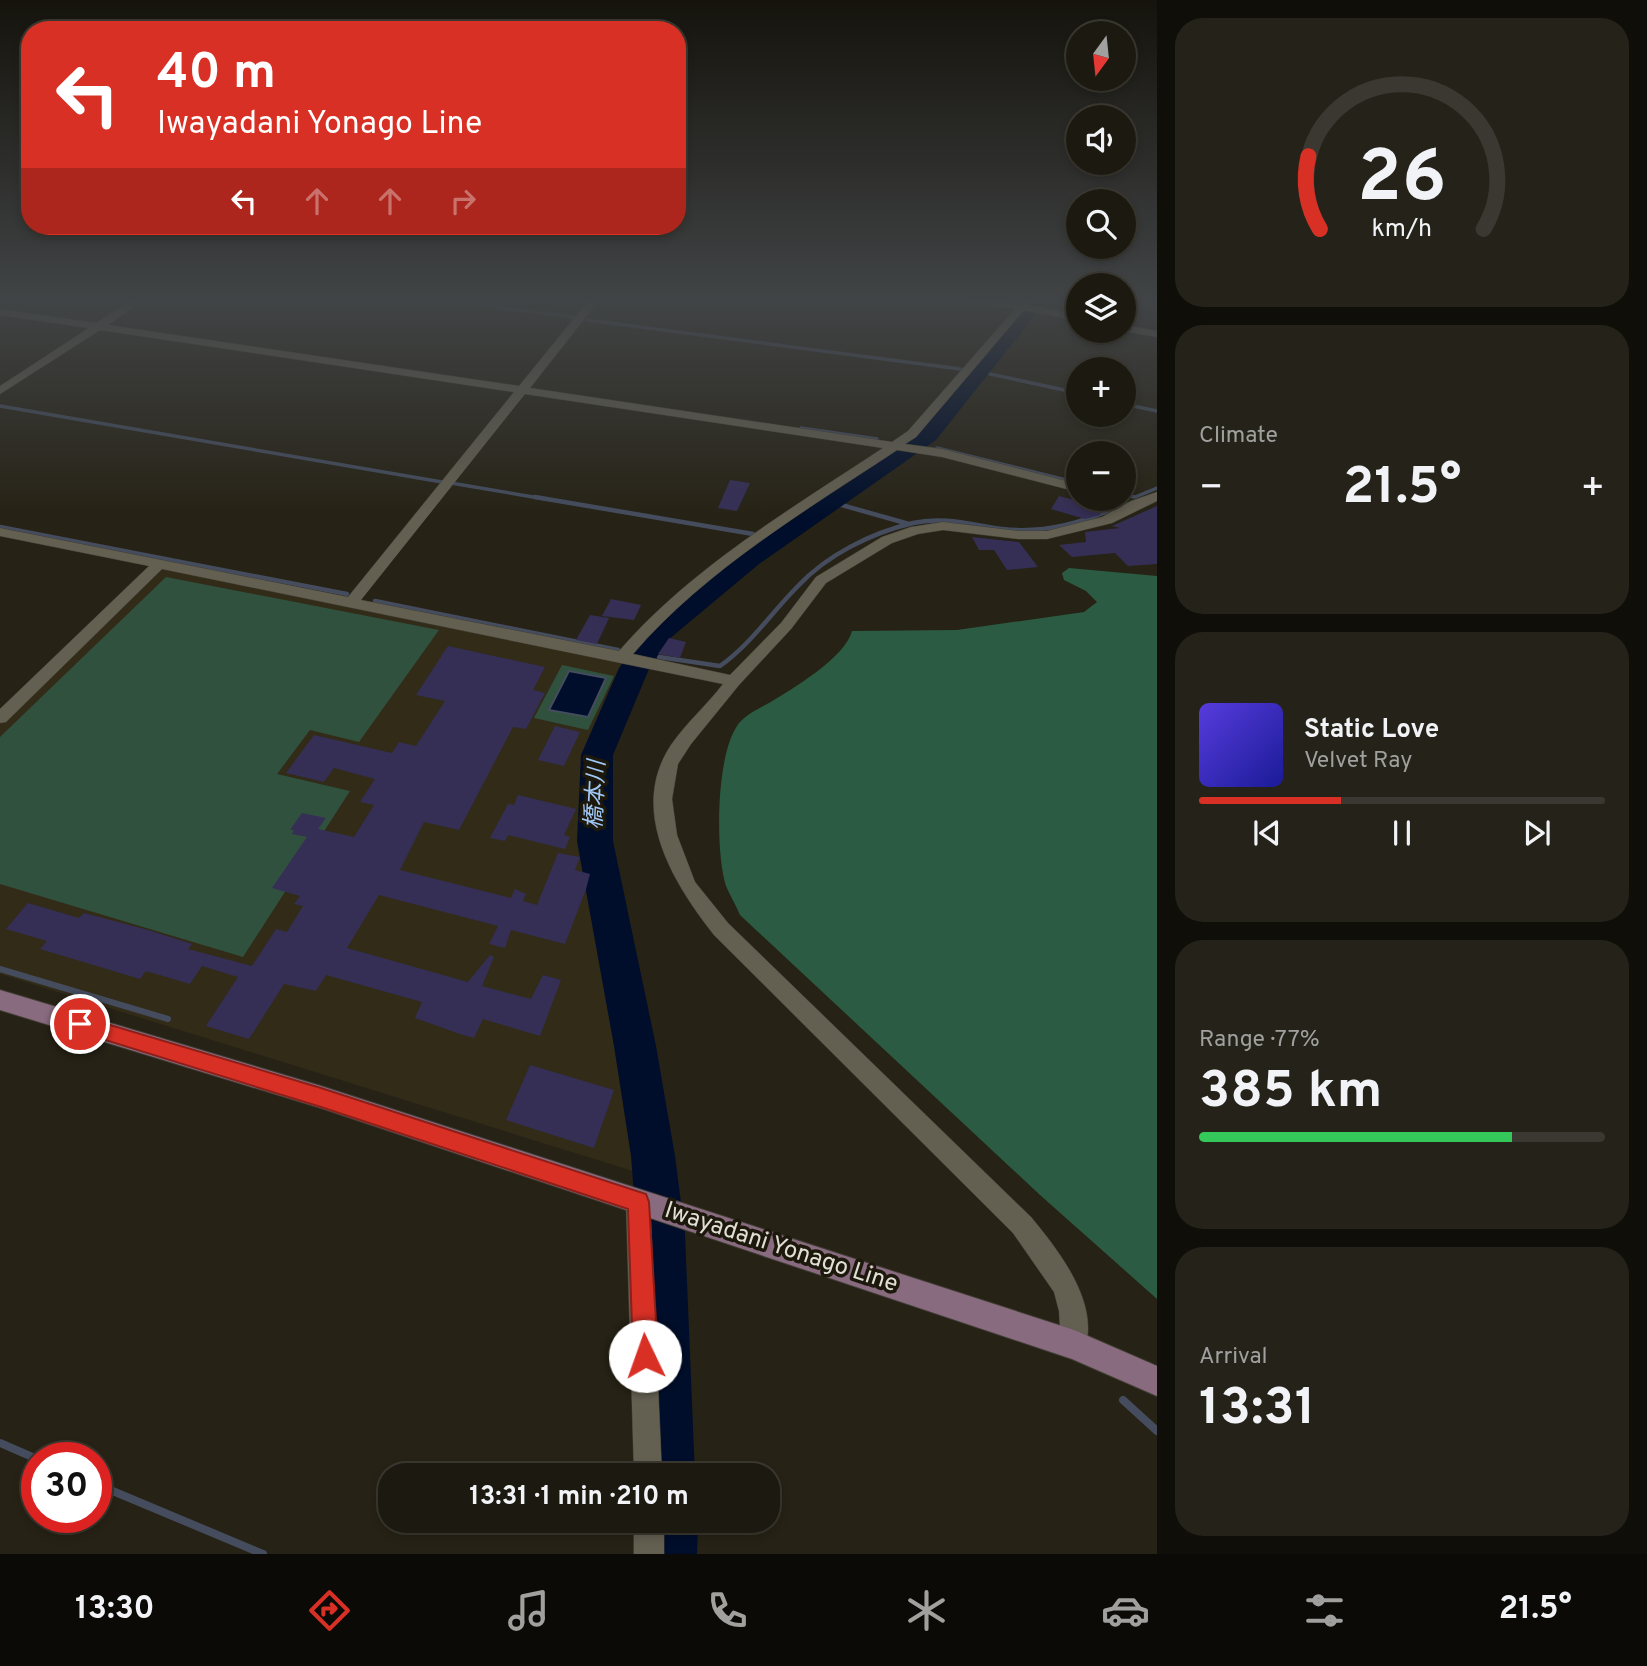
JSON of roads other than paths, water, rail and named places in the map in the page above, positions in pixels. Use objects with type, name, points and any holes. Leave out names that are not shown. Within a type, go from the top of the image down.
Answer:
[{"type":"main road","name":"Iwayadani Yonago Line","points":[[0,1000],[321,1097],[1074,1345],[1157,1381]]},
{"type":"street","points":[[0,391],[28,373]]},
{"type":"street","points":[[406,373],[942,453],[1066,485]]},
{"type":"street","points":[[352,602],[536,373]]},
{"type":"street","points":[[626,657],[642,634],[672,606],[758,537],[912,434],[965,373]]},
{"type":"street","points":[[1136,504],[1157,496]]},
{"type":"street","points":[[1074,1345],[1071,1307],[1066,1290],[1044,1253],[1022,1225],[721,929],[689,887],[676,858],[661,798],[666,773],[677,749],[733,681],[786,626],[821,580],[887,540],[915,530],[943,526],[1018,535],[1047,535],[1107,520],[1123,511]]},
{"type":"street","points":[[0,532],[626,657],[733,681]]},
{"type":"street","points":[[0,718],[159,564]]},
{"type":"street","points":[[642,1203],[648,1463]]},
{"type":"street","points":[[649,1533],[649,1554]]},
{"type":"water","points":[[569,671],[606,678],[588,717],[549,710]]},
{"type":"waterway","name":"橋本川","points":[[668,1463],[661,1234],[653,1156],[635,1046],[595,841],[597,755],[634,668],[658,634],[750,558],[928,435],[979,373]]},
{"type":"waterway","points":[[990,374],[1066,390]]},
{"type":"waterway","points":[[0,406],[442,482]]},
{"type":"waterway","points":[[1136,407],[1157,411]]},
{"type":"waterway","points":[[801,428],[877,439]]},
{"type":"waterway","points":[[937,448],[1066,480]]},
{"type":"waterway","points":[[451,483],[545,499]]},
{"type":"waterway","points":[[1136,497],[1157,488]]},
{"type":"waterway","points":[[535,497],[753,534]]},
{"type":"waterway","points":[[831,502],[909,524]]},
{"type":"waterway","points":[[909,524],[935,520],[1002,529],[1034,530],[1081,521],[1107,511]]},
{"type":"waterway","points":[[659,657],[720,666],[741,648],[822,564],[866,539],[909,524]]},
{"type":"waterway","points":[[0,527],[347,594]]},
{"type":"waterway","points":[[375,601],[618,650]]},
{"type":"waterway","points":[[0,969],[168,1019]]},
{"type":"waterway","points":[[1123,1400],[1157,1431]]},
{"type":"waterway","points":[[0,1443],[21,1452]]},
{"type":"waterway","points":[[112,1491],[263,1554]]},
{"type":"waterway","name":"橋本川","points":[[669,1554],[670,1533]]}]
